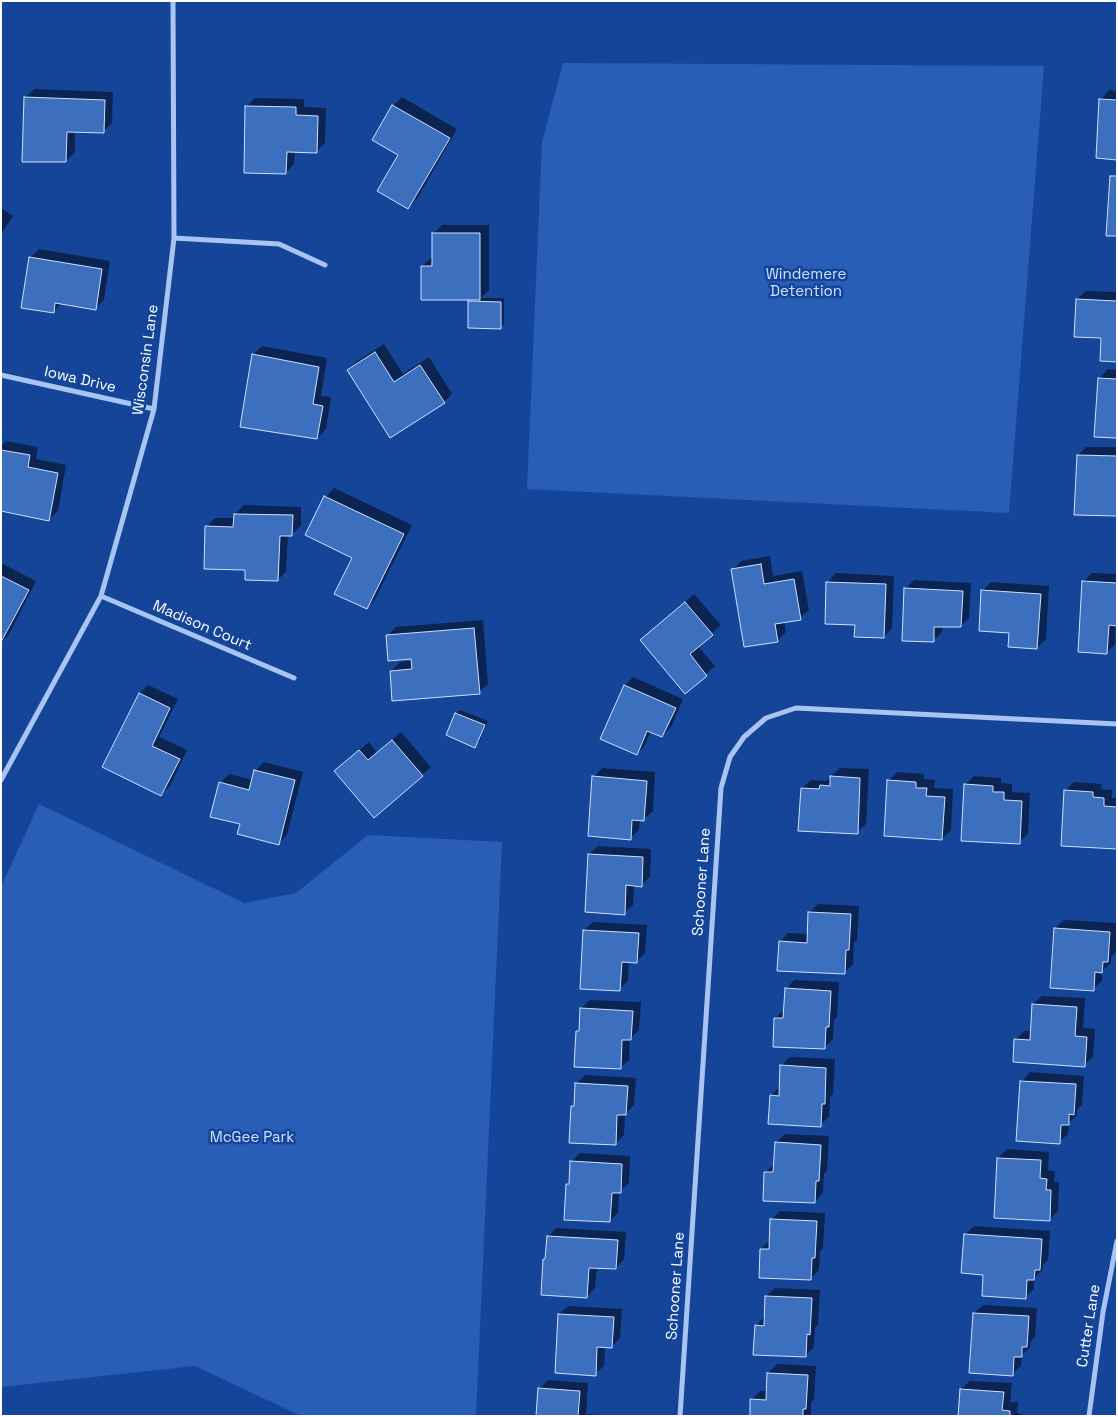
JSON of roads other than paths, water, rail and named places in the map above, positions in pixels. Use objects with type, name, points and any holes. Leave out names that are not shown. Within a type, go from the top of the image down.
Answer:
[{"type":"street","name":"Wisconsin Lane","points":[[1,780],[101,596],[154,409],[174,238],[173,1]]},
{"type":"street","points":[[174,238],[279,244],[325,265]]},
{"type":"street","name":"Iowa Drive","points":[[1,375],[154,409]]},
{"type":"street","name":"Madison Court","points":[[101,596],[294,678]]},
{"type":"street","name":"Schooner Lane","points":[[680,1416],[721,788],[730,757],[744,737],[766,718],[796,708],[1117,724]]},
{"type":"street","name":"Cutter Lane","points":[[1089,1416],[1103,1312],[1117,1241]]},
{"type":"park label","name":"Windemere Detention","points":[[806,284]]},
{"type":"park label","name":"McGee Park","points":[[252,1138]]}]
